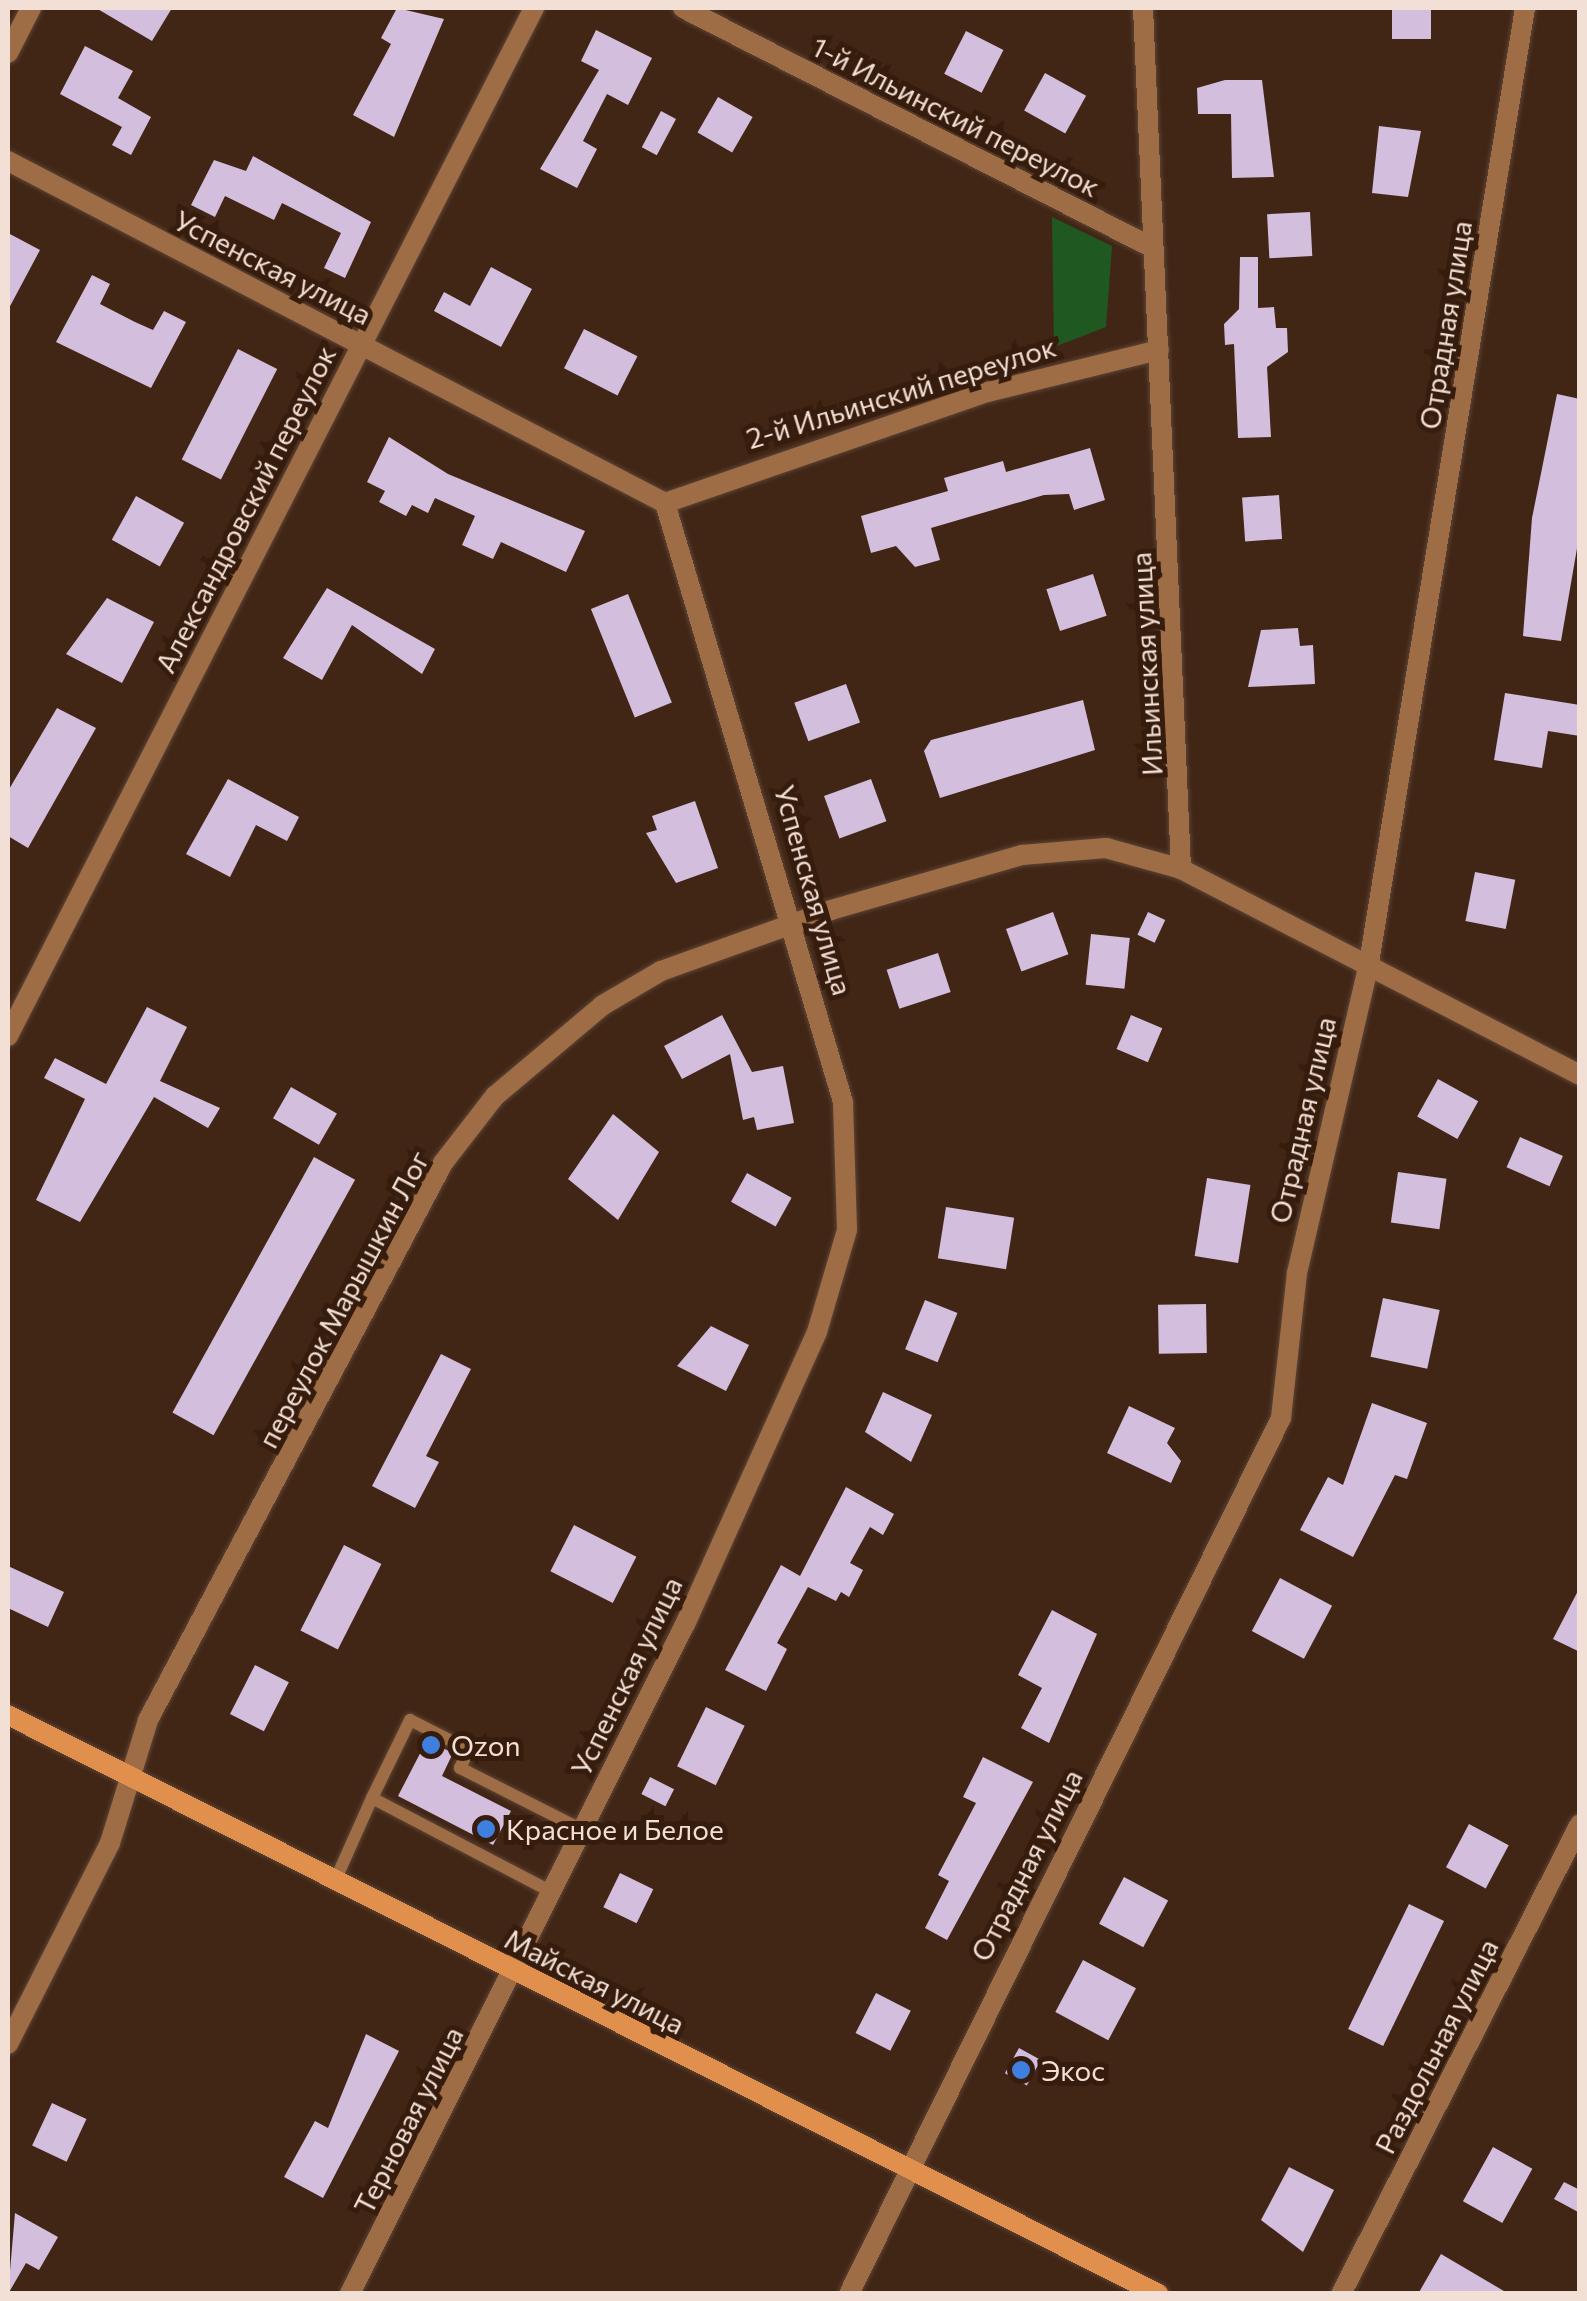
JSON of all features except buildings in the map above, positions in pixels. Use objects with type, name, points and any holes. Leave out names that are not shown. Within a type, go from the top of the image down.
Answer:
[{"type":"street","points":[[8,52],[30,8]]},
{"type":"street","name":"Александровский переулок","points":[[8,1036],[534,8]]},
{"type":"street","name":"1-й Ильинский переулок","points":[[683,8],[1150,247]]},
{"type":"street","name":"Ильинская улица","points":[[1143,8],[1150,247],[1159,350],[1182,869]]},
{"type":"street","name":"Отрадная улица","points":[[848,2294],[906,2169],[1281,1418],[1297,1272],[1368,969],[1524,8]]},
{"type":"street","name":"Успенская улица","points":[[8,161],[665,502],[795,923],[843,1102],[847,1230],[818,1332],[550,1891],[515,1972]]},
{"type":"street","name":"2-й Ильинский переулок","points":[[665,502],[988,392],[1159,350]]},
{"type":"street","name":"переулок Марышкин Лог","points":[[8,2044],[110,1842],[148,1720],[444,1164],[496,1096],[618,996],[795,923],[1022,854],[1106,848],[1182,869]]},
{"type":"street","points":[[1182,869],[1580,1076]]},
{"type":"street","name":"Майская улица","points":[[8,1716],[1158,2294]]},
{"type":"street","name":"Раздольная улица","points":[[1341,2294],[1580,1824]]},
{"type":"street","name":"Терновая улица","points":[[350,2294],[515,1972]]},
{"type":"lane","points":[[335,1881],[410,1720],[469,1750],[460,1768],[581,1829]]},
{"type":"lane","points":[[372,1798],[550,1891]]},
{"type":"green space","points":[[1052,217],[1112,246],[1106,327],[1054,347]]},
{"type":"place","name":"Ozon","points":[[431,1745]]},
{"type":"place","name":"Красное и Белое","points":[[486,1829]]},
{"type":"place","name":"Экос","points":[[1021,2070]]}]
